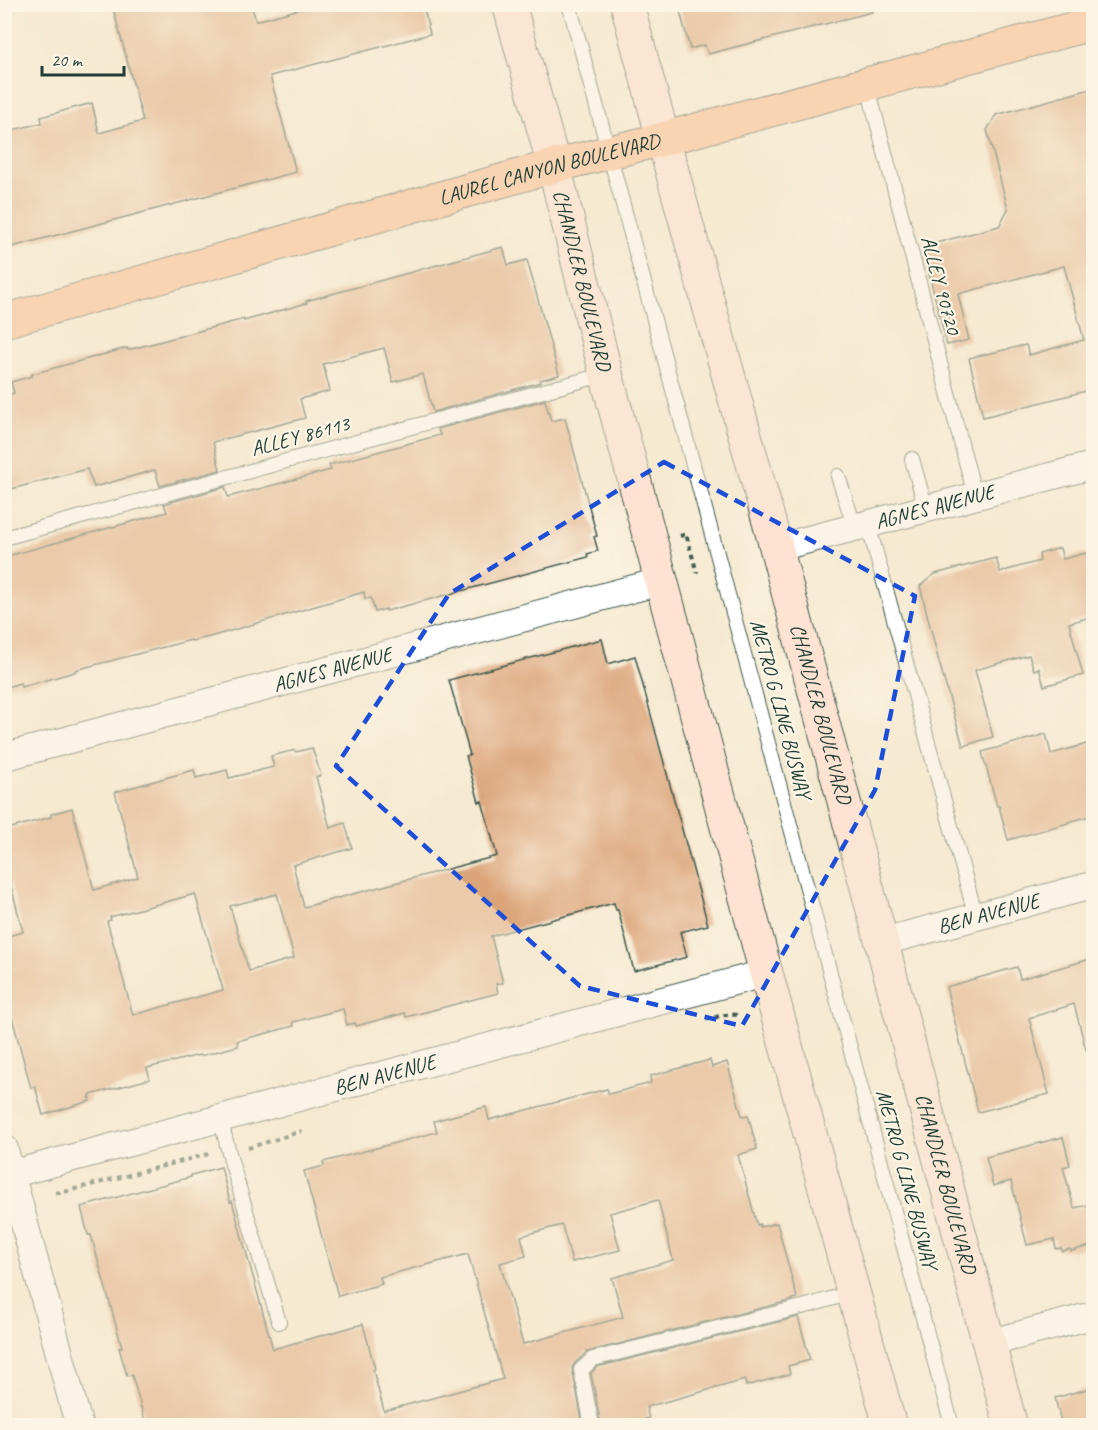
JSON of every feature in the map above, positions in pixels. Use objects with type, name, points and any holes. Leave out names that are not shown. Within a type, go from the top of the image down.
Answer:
[{"type":"main road","name":"LAUREL CANYON BOULEVARD","points":[[4,321],[554,166],[663,140],[1094,23]]},
{"type":"street","name":"CHANDLER BOULEVARD","points":[[509,4],[554,166],[606,374],[766,973],[890,1425]]},
{"type":"street","name":"CHANDLER BOULEVARD","points":[[627,4],[776,548],[1011,1425]]},
{"type":"street","name":"AGNES AVENUE","points":[[776,548],[1094,465]]},
{"type":"street","name":"AGNES AVENUE","points":[[4,757],[662,582]]},
{"type":"street","name":"BEN AVENUE","points":[[882,942],[1094,885]]},
{"type":"street","name":"BEN AVENUE","points":[[8,1175],[766,973]]},
{"type":"street","points":[[4,1148],[8,1175],[79,1425]]},
{"type":"street","points":[[988,1344],[1094,1315]]},
{"type":"lane","name":"METRO G LINE BUSWAY","points":[[569,4],[952,1425]]},
{"type":"lane","name":"ALLEY 90720","points":[[867,84],[975,496]]},
{"type":"lane","name":"ALLEY 86113","points":[[4,538],[606,374]]},
{"type":"lane","points":[[912,459],[926,509]]},
{"type":"lane","points":[[838,476],[862,526],[976,917]]},
{"type":"lane","points":[[220,1118],[279,1322]]},
{"type":"lane","points":[[592,1425],[580,1370],[593,1359],[854,1292]]},
{"type":"path","points":[[678,537],[686,534],[697,573]]},
{"type":"path","points":[[705,1020],[726,1015],[740,1016]]},
{"type":"path","points":[[50,1190],[60,1193],[228,1149],[246,1148],[302,1131]]},
{"type":"highlighted area","points":[[664,462],[915,596],[875,790],[742,1026],[580,986],[336,766],[449,594]]},
{"type":"building","points":[[112,4],[251,4],[256,21],[318,4],[423,4],[430,34],[270,76],[296,172],[4,249],[4,162],[10,160],[4,141],[4,132],[42,123],[41,117],[92,103],[99,133],[143,121]]},
{"type":"building","points":[[678,4],[871,4],[872,12],[708,54],[705,45],[690,49]]},
{"type":"building","points":[[1094,88],[1094,389],[983,417],[969,358],[1026,345],[1029,355],[1084,340],[1064,266],[958,294],[969,340],[947,345],[924,254],[927,253],[925,246],[999,226],[1008,209],[987,130],[996,115]]},
{"type":"building","points":[[503,247],[508,265],[527,260],[559,375],[433,412],[423,374],[393,382],[384,348],[323,364],[330,391],[300,399],[305,418],[213,442],[220,470],[160,486],[155,470],[94,487],[87,469],[4,491],[4,396],[14,393],[11,382],[127,348],[128,350],[244,319],[244,321],[307,303],[306,301]]},
{"type":"building","points":[[545,400],[551,421],[565,418],[597,536],[594,537],[598,551],[587,554],[588,557],[386,611],[386,609],[375,612],[371,598],[365,599],[364,592],[213,636],[75,670],[75,672],[21,687],[20,683],[4,688],[4,557],[167,512],[164,504],[225,487],[228,497],[331,470],[329,465],[440,435],[438,429]]},
{"type":"building","points":[[1060,548],[1063,559],[1086,553],[1094,582],[1094,616],[1069,623],[1083,675],[1044,686],[1039,668],[1034,670],[1029,655],[975,670],[993,737],[963,746],[920,586],[935,574],[996,558],[1000,572],[1040,561],[1039,554]]},
{"type":"building","points":[[602,639],[608,664],[635,656],[708,925],[680,932],[687,957],[634,971],[618,910],[614,903],[491,936],[503,983],[496,984],[498,993],[406,1017],[405,1013],[356,1026],[355,1023],[347,1025],[343,1009],[293,1022],[294,1026],[237,1041],[238,1046],[147,1068],[150,1079],[90,1095],[90,1101],[43,1115],[35,1086],[31,1088],[4,983],[4,937],[23,932],[10,882],[4,884],[4,830],[51,817],[51,814],[72,808],[94,890],[138,877],[115,792],[194,770],[196,778],[227,770],[229,778],[274,767],[271,756],[312,748],[321,775],[316,777],[330,828],[345,823],[352,848],[293,865],[304,907],[497,856],[482,801],[479,802],[466,756],[470,755],[449,680]],"holes":[[[195,894],[223,990],[133,1015],[107,921],[111,920],[110,917]],[[277,894],[294,958],[249,971],[230,906]]]},
{"type":"building","points":[[1046,734],[1051,754],[1094,742],[1094,815],[1008,840],[982,752]]},
{"type":"building","points":[[1094,958],[1094,1049],[1086,1050],[1074,1004],[1029,1018],[1049,1094],[978,1112],[946,987],[1017,967],[1020,979]]},
{"type":"building","points":[[710,1060],[712,1067],[727,1062],[742,1116],[748,1115],[757,1149],[738,1155],[757,1225],[760,1224],[760,1227],[777,1223],[797,1298],[587,1352],[572,1368],[583,1425],[146,1425],[132,1375],[127,1376],[119,1348],[122,1347],[81,1207],[221,1167],[273,1349],[363,1324],[384,1411],[503,1379],[468,1254],[380,1277],[382,1284],[338,1296],[304,1171],[324,1166],[323,1162],[437,1132],[434,1121],[486,1107],[489,1120],[607,1089],[609,1094],[651,1083],[650,1076]],"holes":[[[658,1200],[673,1260],[612,1278],[623,1317],[523,1344],[500,1263],[526,1256],[521,1236],[562,1225],[572,1262],[620,1250],[610,1213]]]},
{"type":"building","points":[[1063,1137],[1070,1165],[1063,1167],[1074,1208],[1094,1204],[1094,1245],[1071,1251],[1070,1249],[1062,1251],[1061,1248],[1056,1249],[1054,1239],[1027,1245],[1011,1181],[993,1186],[986,1157]]},
{"type":"building","points":[[798,1317],[810,1360],[788,1366],[790,1374],[746,1386],[745,1380],[646,1407],[649,1418],[640,1421],[641,1425],[601,1425],[591,1373],[597,1367]]},
{"type":"building","points":[[1094,1387],[1094,1425],[1062,1425],[1055,1398]]}]
